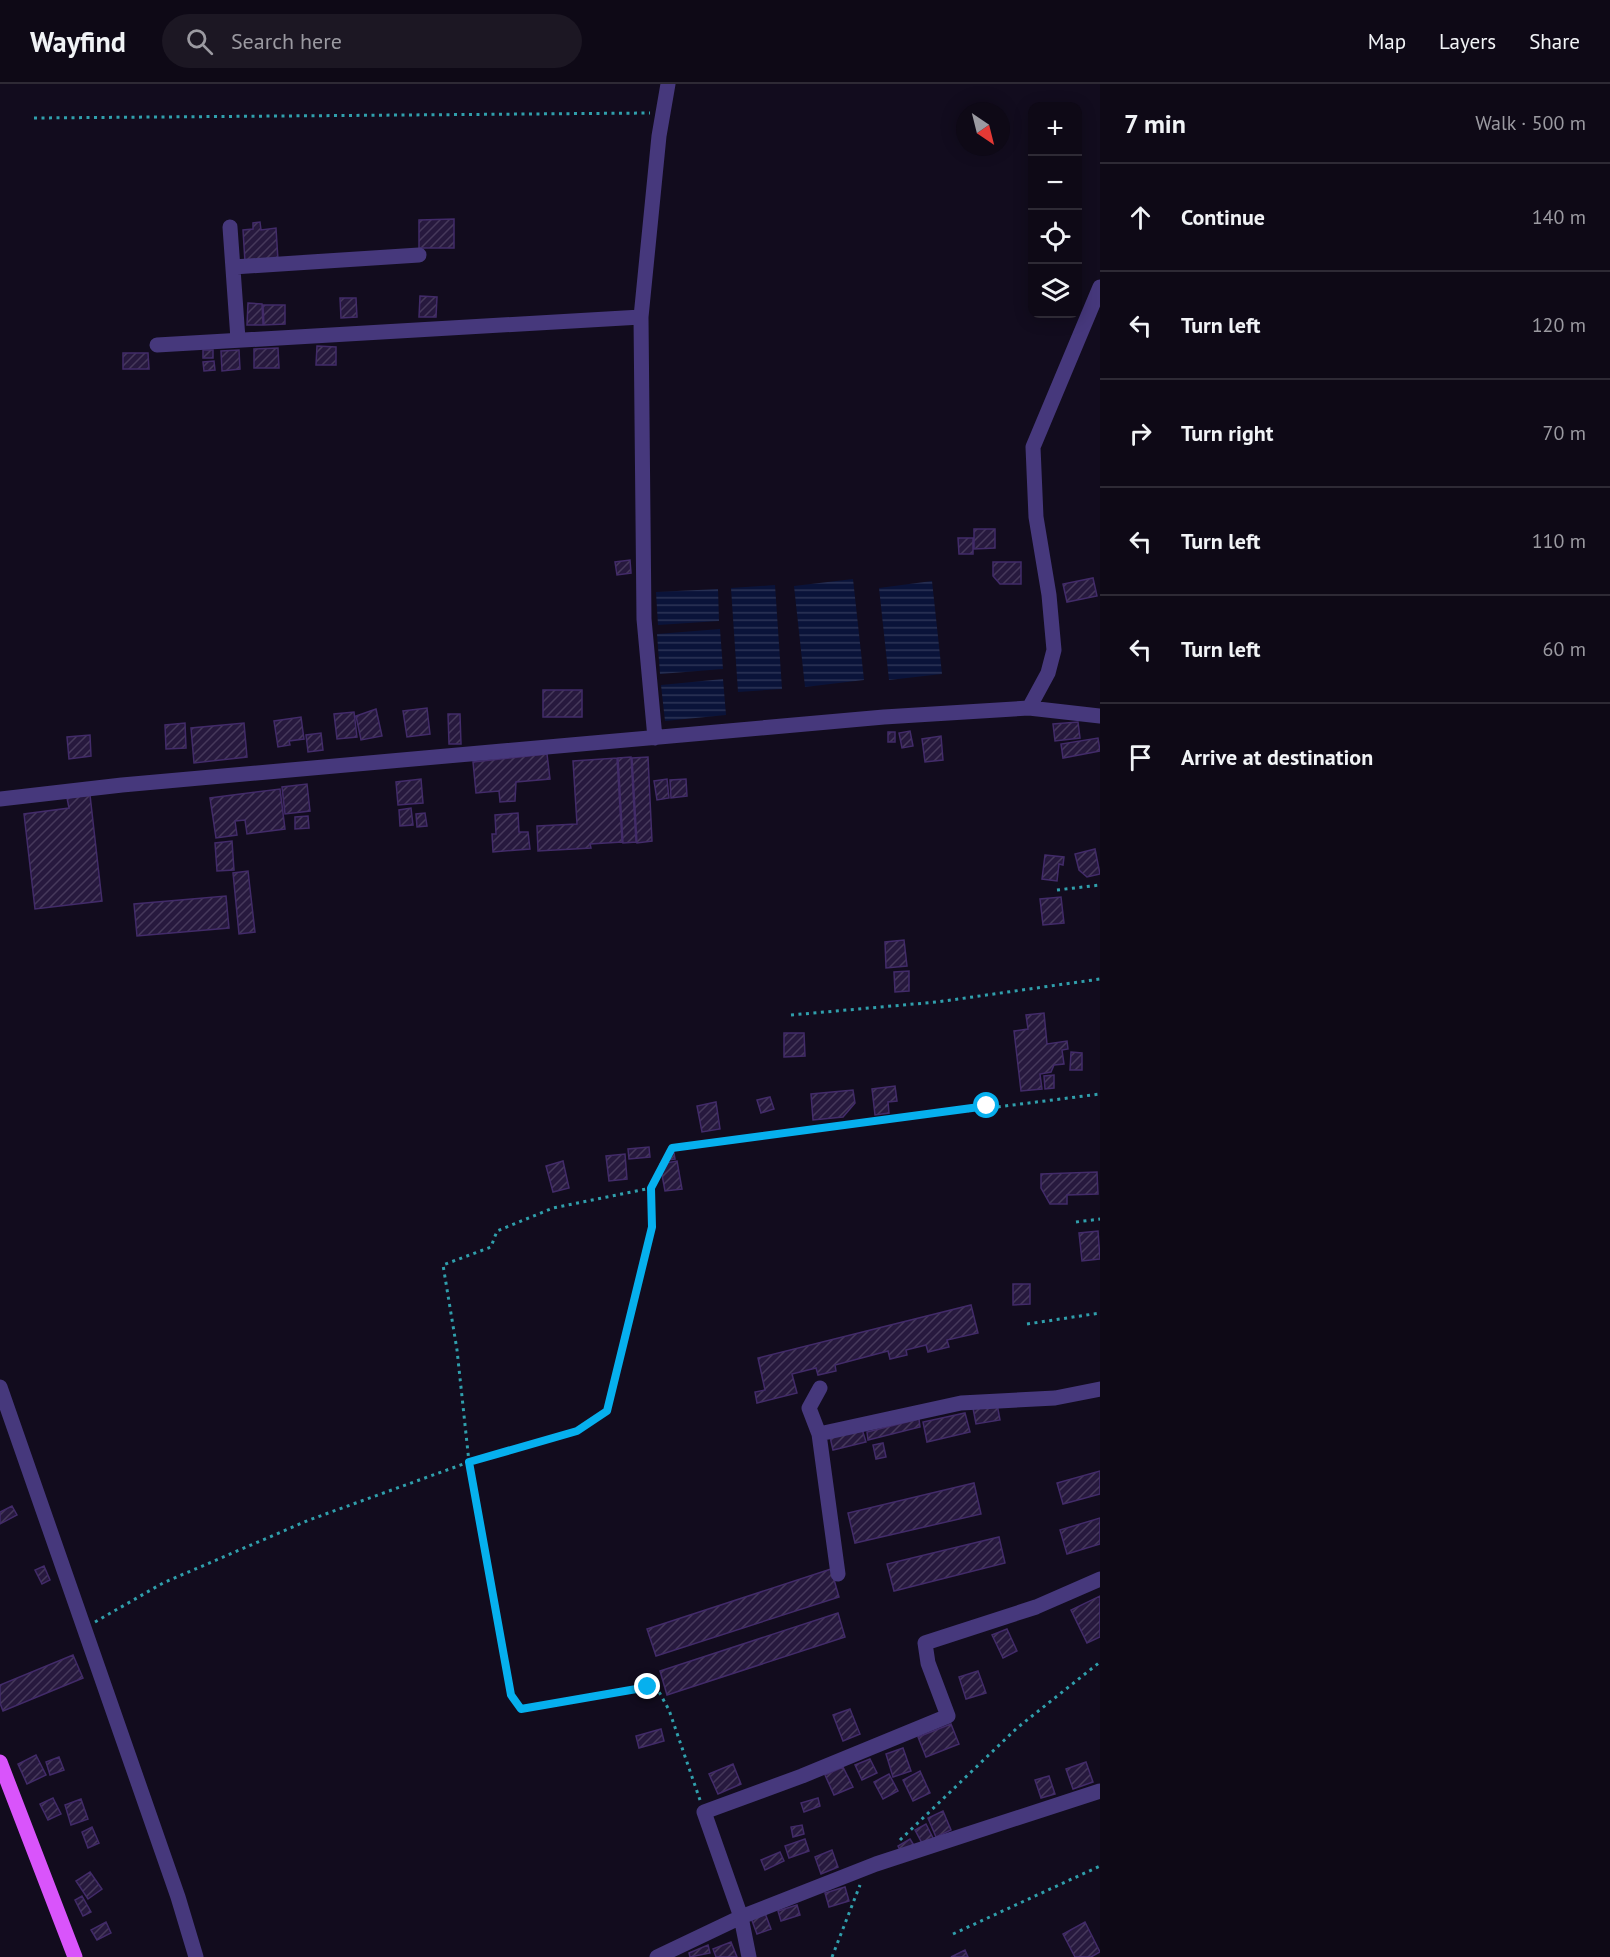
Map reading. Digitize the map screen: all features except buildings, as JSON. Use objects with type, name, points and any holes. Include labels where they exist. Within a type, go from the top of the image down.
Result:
[{"type":"main road","points":[[0,1762],[75,1957]]},
{"type":"street","points":[[655,738],[644,619],[641,317],[668,84]]},
{"type":"street","points":[[230,227],[238,339]]},
{"type":"street","points":[[233,267],[419,255]]},
{"type":"street","points":[[1029,708],[1048,673],[1054,650],[1049,595],[1035,517],[1033,447],[1100,287]]},
{"type":"street","points":[[157,345],[641,317]]},
{"type":"street","points":[[0,799],[122,785],[884,717],[1029,708],[1100,716]]},
{"type":"street","points":[[0,1387],[178,1897],[195,1957]]},
{"type":"street","points":[[820,1388],[809,1408],[819,1434],[838,1574]]},
{"type":"street","points":[[819,1434],[961,1403],[1055,1398],[1100,1389]]},
{"type":"street","points":[[749,1957],[741,1917],[704,1812],[802,1776],[948,1716],[928,1663],[925,1642],[1036,1607],[1100,1579]]},
{"type":"street","points":[[657,1957],[741,1917],[876,1864],[1100,1791]]},
{"type":"path","points":[[34,118],[663,113]]},
{"type":"path","points":[[1057,890],[1100,885]]},
{"type":"path","points":[[791,1015],[937,1002],[1100,979]]},
{"type":"path","points":[[83,1628],[164,1583],[309,1520],[469,1462],[577,1431],[607,1411],[652,1227],[651,1188],[672,1148],[1100,1094]]},
{"type":"path","points":[[651,1188],[553,1208],[497,1231],[491,1247],[443,1265],[457,1350],[469,1462],[511,1695],[521,1709],[648,1687],[658,1690],[669,1710],[704,1812]]},
{"type":"path","points":[[1076,1222],[1100,1219]]},
{"type":"path","points":[[1027,1324],[1100,1313]]},
{"type":"path","points":[[899,1841],[1017,1728],[1100,1662]]},
{"type":"path","points":[[832,1957],[861,1882],[876,1864]]},
{"type":"path","points":[[953,1934],[1100,1866]]},
{"type":"water","points":[[853,579],[864,680],[805,687],[794,586]]},
{"type":"water","points":[[932,581],[942,674],[889,680],[879,588]]},
{"type":"water","points":[[775,585],[782,689],[738,692],[731,588]]},
{"type":"water","points":[[718,589],[719,621],[658,625],[656,592]]},
{"type":"water","points":[[720,629],[723,669],[660,674],[657,634]]},
{"type":"water","points":[[723,679],[726,715],[665,721],[661,685]]},
{"type":"route","points":[[648,1687],[521,1709],[511,1695],[469,1462],[577,1431],[607,1411],[652,1227],[651,1188],[672,1148],[987,1106]]}]
